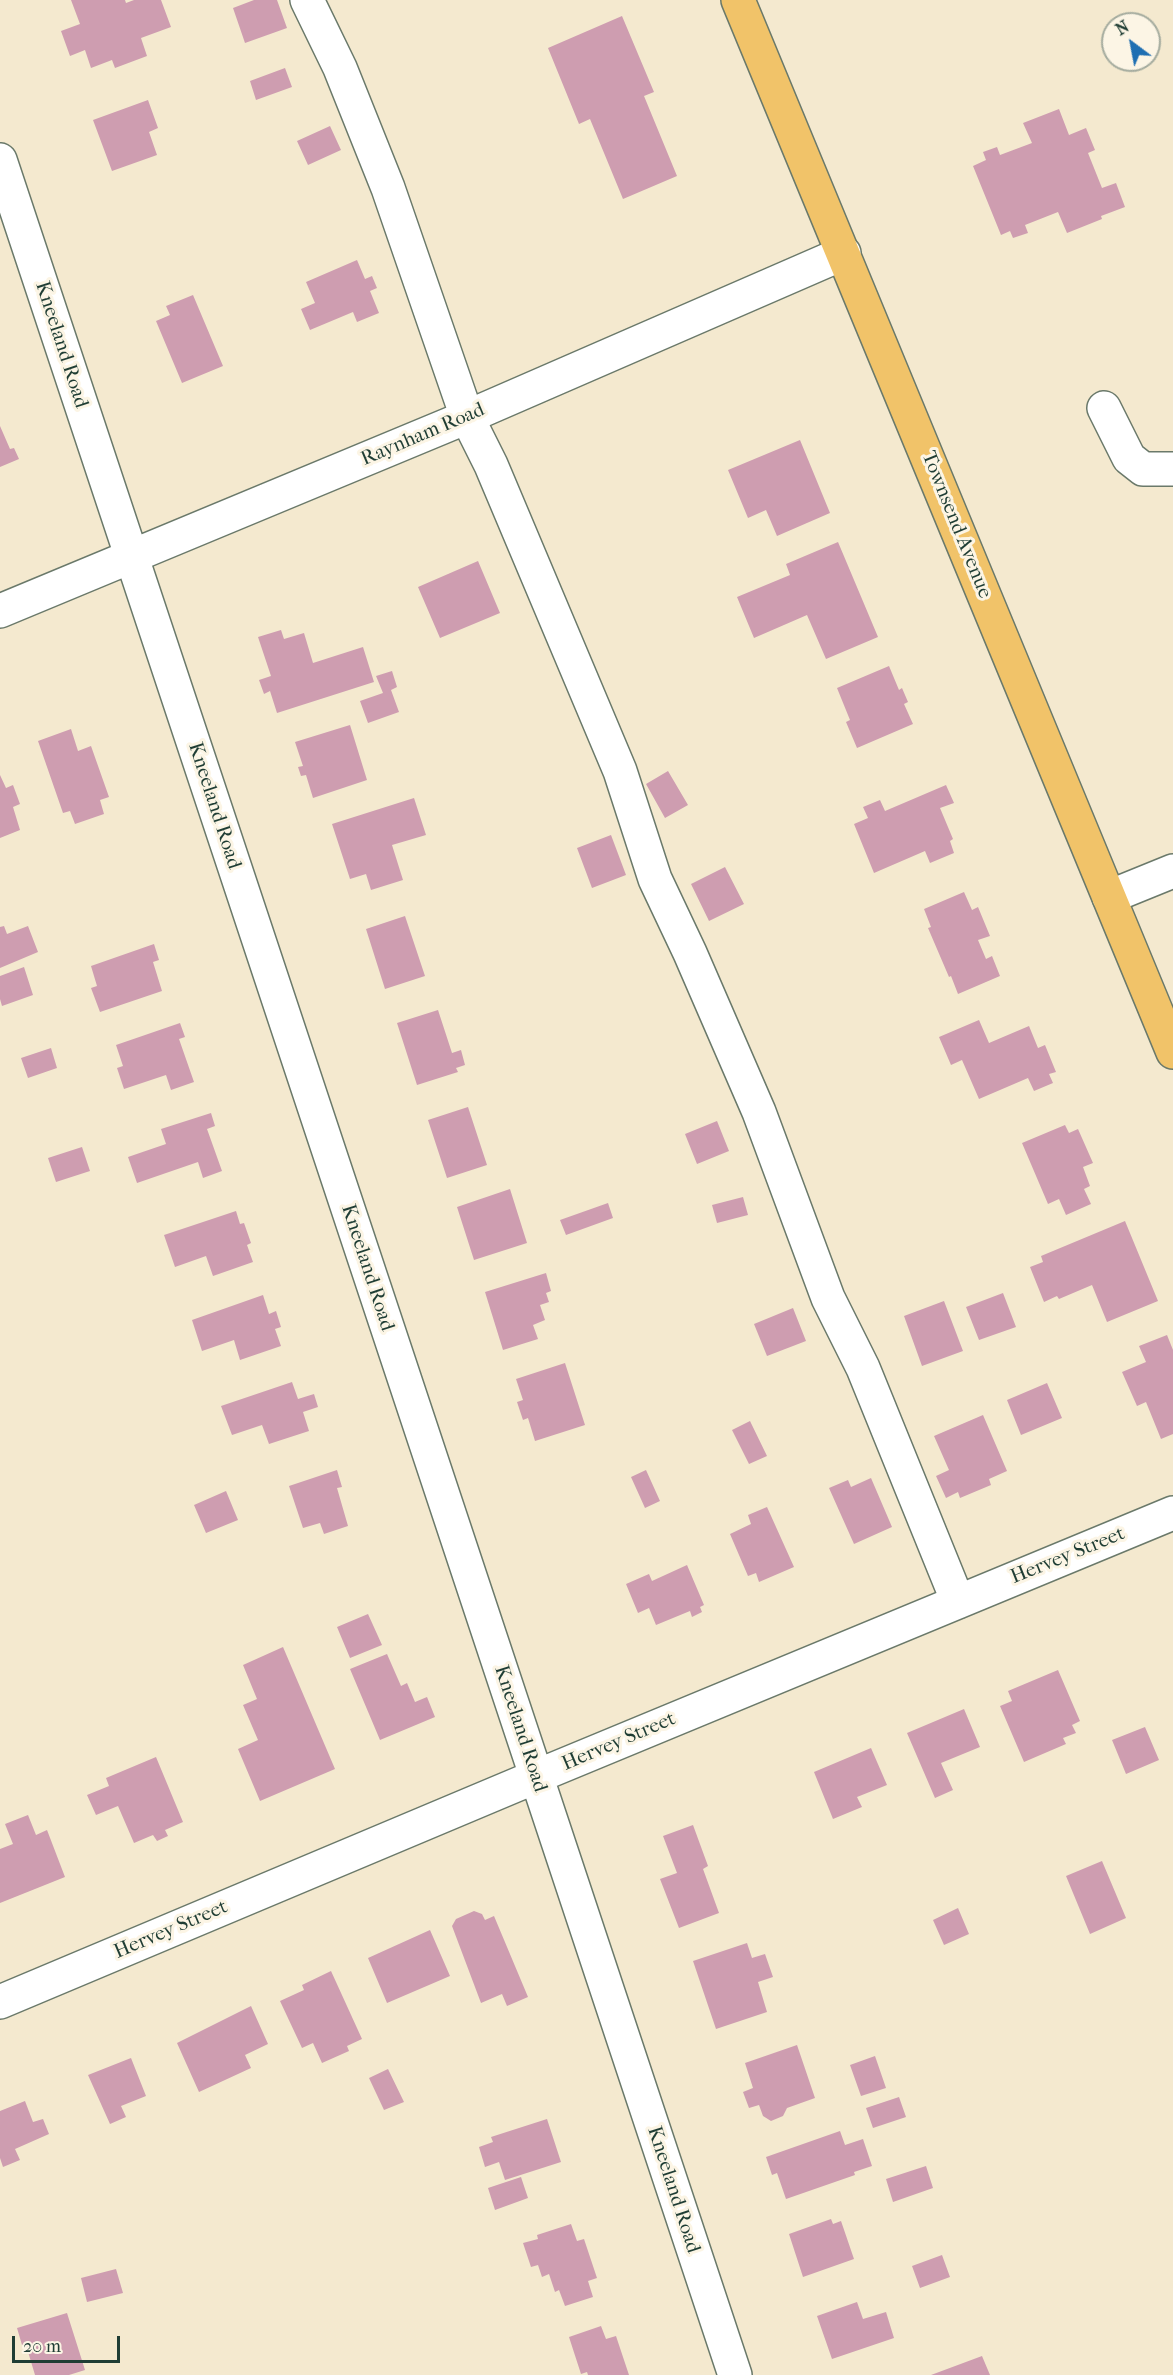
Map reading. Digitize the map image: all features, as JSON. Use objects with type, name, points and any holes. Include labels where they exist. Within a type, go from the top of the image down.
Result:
[{"type":"main road","name":"Townsend Avenue","points":[[738,0],[1173,1052]]},
{"type":"street","points":[[307,0],[339,69],[388,188],[467,417],[491,465],[620,771],[655,879],[759,1112],[828,1298],[863,1368],[958,1602]]},
{"type":"street","name":"Kneeland Road","points":[[0,160],[735,2375]]},
{"type":"street","name":"Raynham Road","points":[[0,611],[467,417],[844,253]]},
{"type":"street","points":[[1104,408],[1129,458],[1143,469],[1173,469]]},
{"type":"street","points":[[1109,897],[1173,871]]},
{"type":"street","name":"Hervey Street","points":[[0,2002],[535,1777],[1173,1513]]},
{"type":"building","points":[[71,0],[125,0],[126,3],[134,0],[161,0],[171,27],[141,38],[147,56],[115,68],[112,60],[91,68],[85,50],[70,56],[61,31],[80,24]]},
{"type":"building","points":[[254,0],[277,0],[287,28],[245,43],[233,8]]},
{"type":"building","points":[[622,16],[654,92],[644,96],[677,176],[623,199],[590,119],[579,124],[548,48]]},
{"type":"building","points":[[285,68],[292,87],[256,100],[250,81]]},
{"type":"building","points":[[148,100],[158,128],[149,132],[157,155],[112,171],[93,120]]},
{"type":"building","points":[[1059,109],[1069,135],[1086,128],[1095,150],[1088,153],[1102,188],[1116,183],[1125,207],[1067,233],[1058,212],[1025,225],[1028,233],[1013,238],[1010,231],[1001,235],[973,166],[986,160],[983,152],[997,147],[1000,155],[1032,143],[1023,123]]},
{"type":"building","points":[[330,126],[341,150],[308,165],[297,141]]},
{"type":"building","points":[[357,260],[365,279],[372,276],[377,288],[370,291],[379,313],[357,322],[353,312],[310,330],[301,309],[315,303],[306,282]]},
{"type":"building","points":[[193,295],[223,366],[182,383],[156,321],[170,315],[166,306]]},
{"type":"building","points":[[0,426],[10,449],[14,448],[19,459],[0,467]]},
{"type":"building","points":[[800,440],[830,513],[777,536],[766,510],[748,518],[728,470]]},
{"type":"building","points":[[838,542],[878,637],[826,659],[807,615],[754,638],[737,597],[790,575],[786,564]]},
{"type":"building","points":[[478,561],[500,613],[440,638],[418,587]]},
{"type":"building","points":[[281,630],[284,639],[304,633],[313,663],[363,647],[374,682],[277,713],[270,691],[264,694],[259,680],[271,676],[258,637]]},
{"type":"building","points":[[889,666],[899,690],[902,688],[908,702],[904,704],[913,724],[857,748],[846,722],[850,720],[837,688]]},
{"type":"building","points":[[392,671],[397,687],[391,690],[399,712],[368,723],[360,701],[383,693],[376,676]]},
{"type":"building","points":[[350,725],[367,780],[313,798],[306,775],[301,776],[298,767],[303,766],[295,742]]},
{"type":"building","points":[[71,729],[78,751],[91,746],[109,797],[100,800],[104,814],[75,824],[70,811],[63,813],[38,741]]},
{"type":"building","points":[[668,771],[688,805],[665,818],[646,784]]},
{"type":"building","points":[[0,775],[6,788],[13,785],[20,804],[13,807],[20,830],[0,838]]},
{"type":"building","points":[[946,785],[954,803],[940,808],[953,839],[950,841],[954,853],[930,863],[925,851],[874,873],[854,824],[868,818],[863,807],[880,800],[885,811]]},
{"type":"building","points":[[414,798],[426,835],[392,845],[403,880],[371,890],[366,874],[350,879],[332,824]]},
{"type":"building","points":[[611,835],[626,875],[592,888],[577,848]]},
{"type":"building","points":[[725,867],[744,904],[709,921],[691,884]]},
{"type":"building","points":[[964,892],[972,910],[978,907],[990,936],[978,940],[986,959],[992,956],[1000,976],[958,994],[928,928],[931,927],[924,909]]},
{"type":"building","points":[[405,916],[425,976],[385,989],[366,929]]},
{"type":"building","points":[[4,926],[7,934],[28,926],[38,952],[0,968],[0,927]]},
{"type":"building","points":[[154,944],[159,960],[153,962],[162,991],[100,1012],[91,988],[97,986],[91,966]]},
{"type":"building","points":[[24,967],[33,995],[2,1006],[0,976]]},
{"type":"building","points":[[438,1010],[452,1053],[461,1050],[465,1065],[456,1068],[458,1072],[417,1085],[397,1023]]},
{"type":"building","points":[[979,1020],[989,1043],[1029,1026],[1038,1048],[1045,1045],[1056,1072],[1049,1074],[1053,1083],[1034,1091],[1028,1078],[979,1099],[962,1060],[951,1065],[939,1037]]},
{"type":"building","points":[[180,1023],[185,1037],[179,1039],[194,1082],[171,1090],[166,1075],[124,1089],[117,1068],[123,1066],[116,1045]]},
{"type":"building","points":[[51,1048],[57,1068],[28,1078],[21,1058]]},
{"type":"building","points":[[468,1107],[487,1165],[447,1178],[428,1120]]},
{"type":"building","points":[[211,1113],[215,1126],[207,1129],[222,1171],[203,1178],[198,1162],[137,1183],[128,1157],[166,1144],[161,1129]]},
{"type":"building","points":[[717,1121],[729,1151],[697,1164],[685,1134]]},
{"type":"building","points":[[1065,1125],[1069,1133],[1078,1129],[1093,1163],[1083,1167],[1090,1186],[1084,1189],[1091,1204],[1066,1215],[1059,1199],[1048,1204],[1022,1143]]},
{"type":"building","points":[[82,1147],[90,1171],[56,1182],[48,1158]]},
{"type":"building","points":[[510,1189],[527,1243],[474,1260],[457,1207]]},
{"type":"building","points":[[743,1197],[748,1215],[717,1223],[712,1205]]},
{"type":"building","points":[[608,1203],[613,1218],[566,1235],[560,1220]]},
{"type":"building","points":[[236,1211],[240,1224],[244,1223],[251,1243],[247,1245],[253,1262],[213,1276],[206,1256],[175,1267],[164,1235]]},
{"type":"building","points":[[1125,1221],[1158,1301],[1107,1322],[1092,1285],[1059,1299],[1057,1296],[1044,1302],[1030,1267],[1043,1262],[1041,1256]]},
{"type":"building","points":[[546,1273],[551,1291],[546,1293],[549,1302],[540,1305],[545,1320],[533,1325],[538,1339],[503,1350],[485,1292]]},
{"type":"building","points":[[1003,1293],[1016,1327],[979,1340],[966,1307]]},
{"type":"building","points":[[263,1295],[269,1314],[276,1311],[281,1327],[275,1329],[281,1346],[240,1360],[234,1340],[202,1351],[192,1320]]},
{"type":"building","points":[[944,1301],[963,1351],[922,1366],[904,1316]]},
{"type":"building","points":[[793,1308],[806,1341],[767,1356],[754,1324]]},
{"type":"building","points":[[1167,1335],[1173,1350],[1173,1434],[1161,1439],[1146,1402],[1137,1406],[1122,1372],[1146,1362],[1139,1346]]},
{"type":"building","points":[[565,1363],[585,1425],[535,1441],[528,1418],[523,1420],[517,1402],[523,1400],[516,1379]]},
{"type":"building","points":[[292,1382],[298,1399],[314,1394],[318,1407],[303,1412],[309,1431],[269,1444],[262,1425],[232,1435],[221,1406]]},
{"type":"building","points":[[1047,1383],[1062,1418],[1021,1435],[1007,1400]]},
{"type":"building","points":[[983,1415],[1007,1471],[989,1479],[991,1485],[960,1498],[958,1492],[946,1498],[936,1476],[949,1470],[934,1436]]},
{"type":"building","points":[[750,1421],[767,1456],[749,1464],[732,1430]]},
{"type":"building","points":[[337,1470],[342,1487],[337,1488],[348,1526],[324,1534],[320,1523],[303,1528],[289,1486]]},
{"type":"building","points":[[646,1470],[660,1501],[645,1508],[631,1477]]},
{"type":"building","points":[[871,1478],[892,1527],[854,1544],[829,1488],[848,1480],[851,1487]]},
{"type":"building","points":[[226,1491],[238,1520],[206,1533],[194,1505]]},
{"type":"building","points":[[767,1507],[794,1567],[759,1582],[756,1573],[748,1576],[730,1534],[751,1524],[748,1515]]},
{"type":"building","points":[[687,1565],[704,1605],[700,1607],[702,1612],[692,1617],[690,1611],[656,1625],[649,1608],[638,1613],[626,1584],[649,1574],[652,1581]]},
{"type":"building","points":[[368,1614],[382,1645],[350,1658],[337,1627]]},
{"type":"building","points":[[283,1647],[335,1769],[260,1801],[238,1749],[258,1740],[243,1705],[257,1699],[243,1665]]},
{"type":"building","points":[[387,1654],[401,1686],[407,1683],[415,1702],[427,1697],[435,1717],[380,1740],[350,1669]]},
{"type":"building","points":[[1058,1670],[1080,1721],[1072,1725],[1076,1733],[1063,1738],[1066,1744],[1024,1762],[1000,1706],[1012,1701],[1008,1691]]},
{"type":"building","points":[[964,1709],[980,1747],[941,1763],[953,1790],[935,1798],[907,1733]]},
{"type":"building","points":[[1145,1727],[1159,1760],[1126,1774],[1112,1740]]},
{"type":"building","points":[[871,1748],[887,1785],[857,1797],[862,1807],[833,1819],[814,1772]]},
{"type":"building","points":[[156,1757],[183,1822],[165,1830],[168,1836],[157,1841],[153,1835],[134,1843],[118,1806],[96,1815],[87,1795],[109,1786],[106,1778]]},
{"type":"building","points":[[28,1815],[36,1835],[47,1830],[65,1877],[0,1903],[0,1849],[13,1844],[5,1824]]},
{"type":"building","points":[[693,1825],[708,1866],[703,1869],[719,1913],[679,1928],[660,1879],[677,1873],[663,1836]]},
{"type":"building","points":[[1102,1861],[1126,1918],[1090,1934],[1066,1876]]},
{"type":"building","points":[[958,1908],[969,1934],[944,1945],[933,1920]]},
{"type":"building","points":[[474,1911],[482,1914],[485,1920],[494,1916],[528,1997],[507,2006],[502,1994],[481,2003],[452,1926],[456,1919]]},
{"type":"building","points":[[430,1930],[450,1976],[387,2003],[368,1958]]},
{"type":"building","points":[[747,1943],[752,1958],[765,1954],[773,1977],[758,1982],[767,2012],[716,2029],[693,1961]]},
{"type":"building","points":[[331,1971],[362,2039],[347,2046],[349,2051],[322,2063],[313,2043],[302,2048],[280,2001],[304,1990],[302,1985]]},
{"type":"building","points":[[251,2006],[268,2044],[245,2055],[251,2068],[199,2092],[177,2043]]},
{"type":"building","points":[[797,2045],[815,2098],[787,2108],[783,2116],[771,2121],[763,2116],[759,2105],[749,2108],[743,2092],[753,2088],[745,2063]]},
{"type":"building","points":[[875,2056],[886,2088],[861,2096],[850,2065]]},
{"type":"building","points":[[131,2058],[146,2096],[121,2106],[126,2117],[110,2124],[88,2075]]},
{"type":"building","points":[[388,2069],[404,2102],[384,2110],[369,2078]]},
{"type":"building","points":[[899,2097],[906,2117],[873,2128],[866,2108]]},
{"type":"building","points":[[25,2101],[33,2122],[43,2119],[49,2134],[15,2149],[20,2160],[3,2167],[0,2158],[0,2111]]},
{"type":"building","points":[[547,2119],[561,2162],[505,2180],[499,2162],[485,2167],[479,2147],[493,2142],[491,2137]]},
{"type":"building","points":[[840,2131],[845,2145],[863,2139],[872,2166],[854,2172],[855,2175],[786,2199],[777,2173],[772,2175],[766,2157]]},
{"type":"building","points":[[926,2166],[933,2188],[893,2202],[886,2179]]},
{"type":"building","points":[[521,2177],[528,2198],[495,2210],[488,2188]]},
{"type":"building","points":[[831,2219],[833,2224],[841,2221],[854,2259],[803,2277],[789,2234]]},
{"type":"building","points":[[571,2224],[577,2241],[584,2239],[597,2278],[588,2281],[593,2297],[565,2306],[559,2290],[555,2292],[549,2274],[542,2277],[538,2265],[531,2267],[523,2243],[538,2239],[537,2235]]},
{"type":"building","points":[[942,2255],[950,2277],[920,2288],[912,2266]]},
{"type":"building","points":[[116,2269],[123,2293],[87,2302],[81,2278]]},
{"type":"building","points":[[857,2302],[863,2319],[886,2312],[894,2338],[832,2359],[817,2316]]},
{"type":"building","points":[[67,2313],[85,2370],[69,2375],[35,2375],[26,2345],[22,2345],[17,2328]]},
{"type":"building","points":[[601,2326],[606,2339],[616,2336],[629,2375],[588,2375],[587,2372],[581,2374],[569,2337]]},
{"type":"building","points":[[982,2356],[990,2375],[931,2375]]}]
